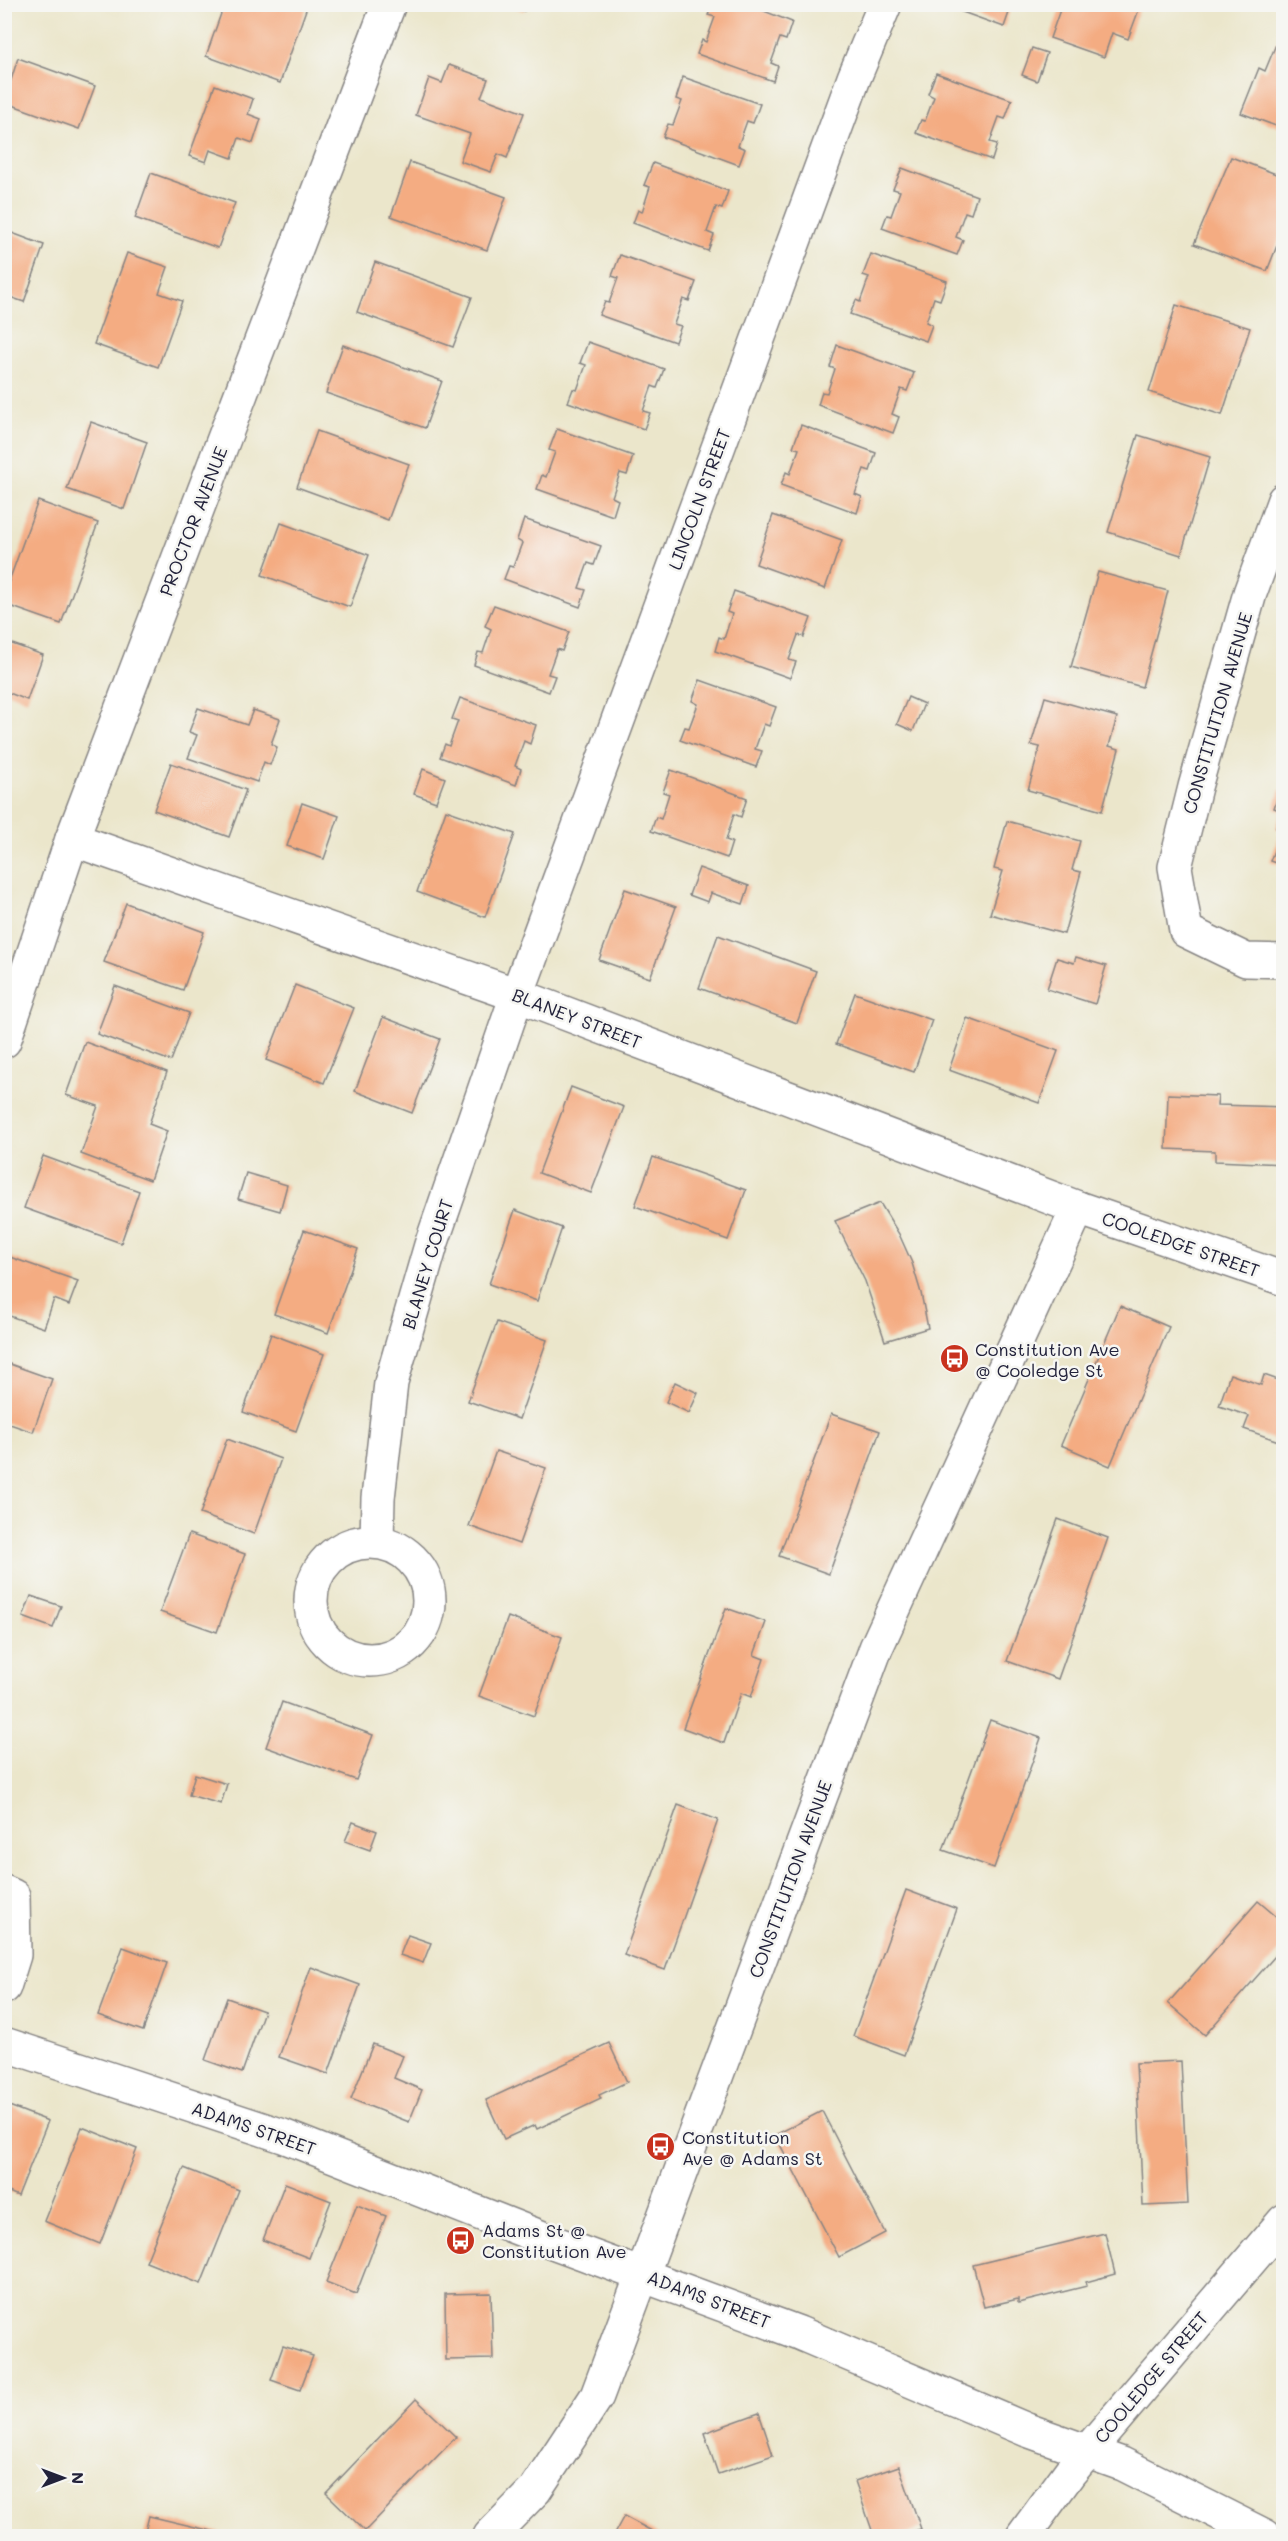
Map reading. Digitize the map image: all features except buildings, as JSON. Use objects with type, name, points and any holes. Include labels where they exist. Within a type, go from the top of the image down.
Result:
[{"type":"street","name":"PROCTOR AVENUE","points":[[4,1041],[72,839],[389,4]]},
{"type":"street","name":"LINCOLN STREET","points":[[517,995],[854,78],[885,4]]},
{"type":"street","name":"CONSTITUTION AVENUE","points":[[1284,500],[1250,594],[1195,787],[1175,867],[1186,931],[1246,960],[1284,961]]},
{"type":"street","name":"BLANEY STREET","points":[[72,839],[517,995],[1078,1208]]},
{"type":"street","name":"BLANEY COURT","points":[[377,1541],[378,1498],[391,1383],[431,1245],[517,995]]},
{"type":"street","name":"CONSTITUTION AVENUE","points":[[490,2536],[535,2490],[597,2396],[876,1648],[1078,1208]]},
{"type":"street","name":"COOLEDGE STREET","points":[[1078,1208],[1284,1279]]},
{"type":"street","points":[[4,1892],[13,1896],[9,1931],[14,1955],[4,1987]]},
{"type":"street","name":"ADAMS STREET","points":[[4,2044],[283,2136],[799,2333],[1027,2430],[1122,2464],[1265,2536]]},
{"type":"street","name":"COOLEDGE STREET","points":[[1023,2536],[1042,2507],[1087,2452],[1284,2221]]},
{"type":"place","name":"Constitution Ave @ Cooledge St","points":[[954,1359]]},
{"type":"place","name":"Constitution Ave @ Adams St","points":[[661,2147]]},
{"type":"place","name":"Adams St @ Constitution Ave","points":[[461,2240]]}]
